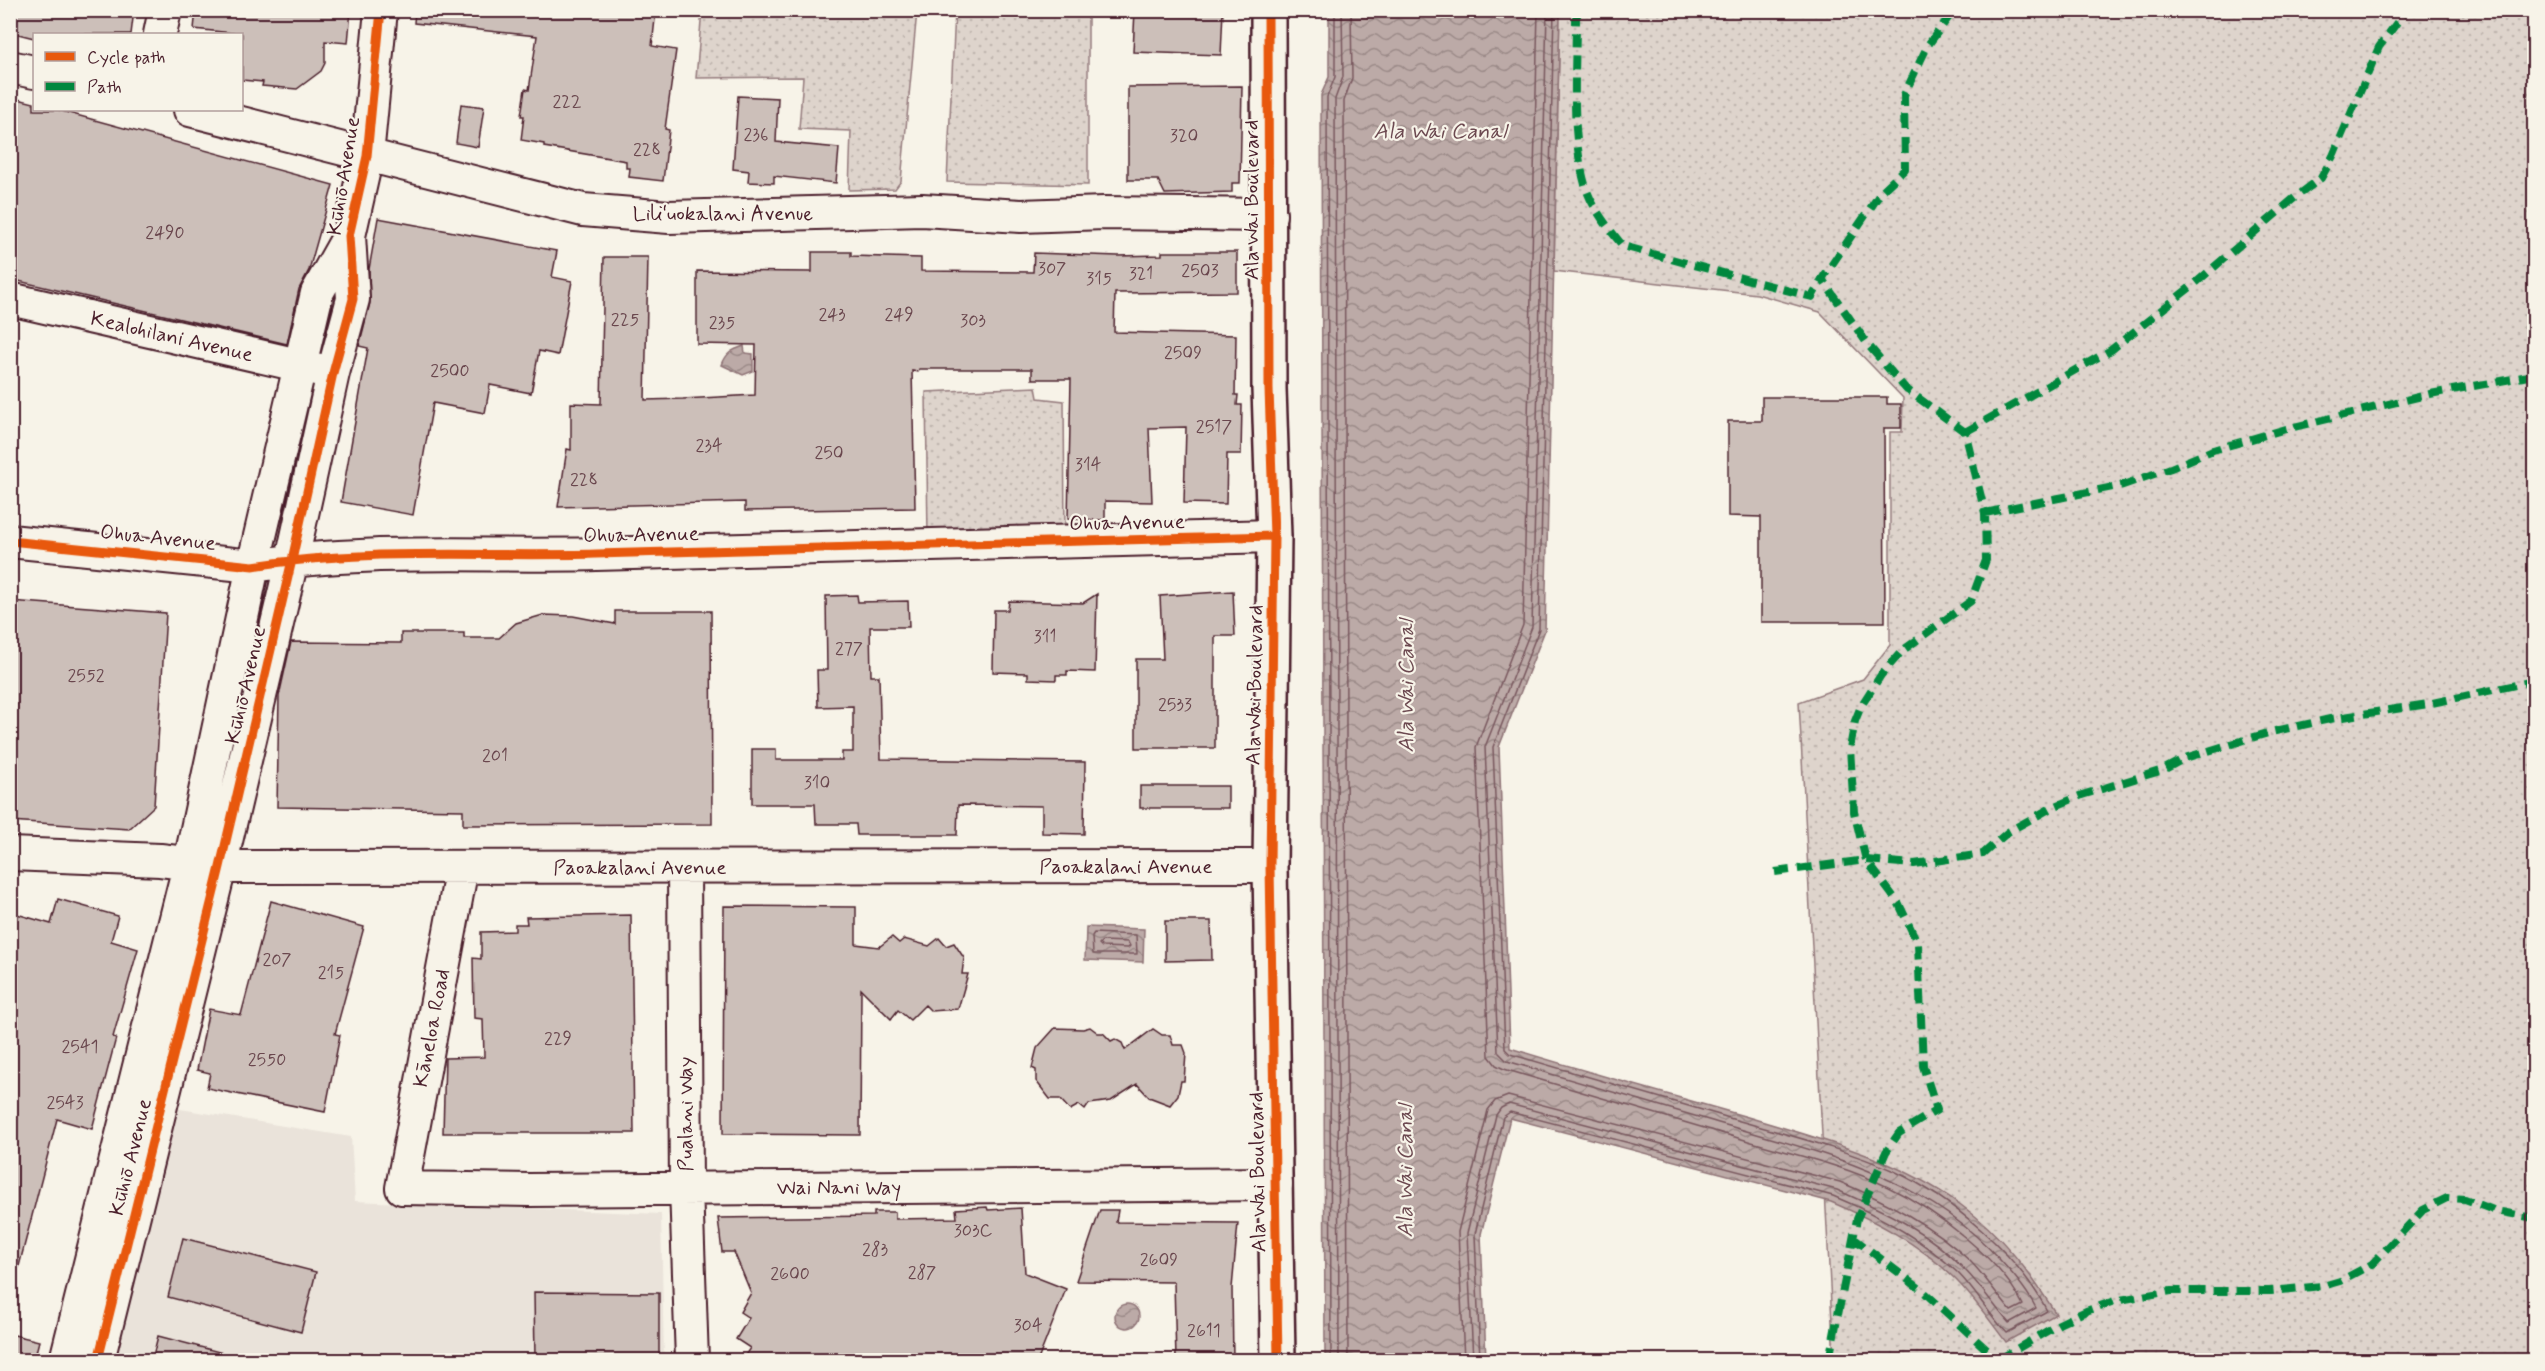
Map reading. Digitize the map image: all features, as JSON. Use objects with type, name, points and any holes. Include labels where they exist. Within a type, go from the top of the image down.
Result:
[{"type":"main road","name":"Ala Wai Boulevard","points":[[1268,10],[1269,389],[1274,536],[1270,866],[1278,1360]]},
{"type":"street","points":[[160,33],[165,10]]},
{"type":"street","name":"Kūhiō Avenue","points":[[66,1360],[166,1021],[205,865],[292,560],[333,373],[353,299],[349,236],[367,156],[381,10]]},
{"type":"street","points":[[10,67],[33,72]]},
{"type":"street","name":"Liliʻuokalani Avenue","points":[[194,111],[584,210],[669,217],[922,210],[1021,216],[1104,213],[1270,215]]},
{"type":"street","name":"Kūhiō Avenue","points":[[205,865],[253,566],[317,293],[349,236]]},
{"type":"street","name":"Kealohilani Avenue","points":[[10,299],[333,373]]},
{"type":"street","name":"Ohua Avenue","points":[[10,541],[253,566],[292,560],[374,556],[589,554],[1274,536]]},
{"type":"street","name":"Paoakalani Avenue","points":[[10,854],[205,865],[1270,866]]},
{"type":"street","name":"Kāneloa Road","points":[[402,1188],[462,867]]},
{"type":"street","name":"Pualani Way","points":[[684,867],[686,1188],[692,1360]]},
{"type":"street","name":"Kūhiō Avenue","points":[[98,1360],[166,1021]]},
{"type":"street","name":"Wai Nani Way","points":[[402,1188],[1276,1184]]},
{"type":"shaded area","points":[[702,11],[917,11],[901,181],[895,189],[849,190],[851,131],[799,129],[803,77],[696,78]]},
{"type":"shaded area","points":[[955,11],[1088,11],[1088,185],[947,182]]},
{"type":"shaded area","points":[[1560,11],[2534,11],[2534,1360],[1834,1360],[1799,702],[1863,679],[1890,645],[1890,432],[1902,432],[1903,398],[1820,312],[1757,294],[1554,271]]},
{"type":"shaded area","points":[[1036,387],[1038,398],[1064,401],[1065,535],[928,537],[926,392]]},
{"type":"shaded area","points":[[174,1108],[351,1137],[355,1201],[661,1214],[664,1360],[114,1360]]},
{"type":"water","name":"Ala Wai Canal","points":[[1329,11],[1560,11],[1545,630],[1499,747],[1510,1048],[1833,1143],[1886,1163],[1937,1189],[1975,1216],[2002,1241],[2036,1283],[2056,1314],[2006,1342],[1981,1308],[1940,1265],[1911,1243],[1848,1209],[1831,1202],[1510,1118],[1481,1234],[1486,1360],[1325,1360],[1321,95],[1329,77]]},
{"type":"water","points":[[744,346],[745,353],[753,354],[753,371],[743,375],[722,365],[730,353]]},
{"type":"water","points":[[1086,927],[1144,929],[1143,962],[1085,960]]},
{"type":"water","points":[[1127,1304],[1136,1307],[1139,1316],[1136,1325],[1127,1328],[1118,1325],[1115,1316],[1118,1307]]},
{"type":"building","points":[[10,10],[134,10],[131,33],[33,33],[33,38],[10,32]]},
{"type":"building","points":[[196,10],[351,10],[348,43],[325,41],[325,63],[321,71],[297,89],[262,86],[263,82],[243,80],[243,33],[194,29]]},
{"type":"building","points":[[415,10],[656,10],[652,46],[676,50],[665,129],[669,130],[663,181],[629,177],[630,168],[626,168],[626,161],[544,147],[544,144],[521,140],[524,116],[521,116],[525,89],[529,90],[537,36],[414,23]]},
{"type":"building","points":[[1135,10],[1223,10],[1221,55],[1133,52]]},
{"type":"building","points":[[1242,86],[1240,183],[1232,183],[1232,192],[1165,194],[1158,180],[1128,180],[1128,87]]},
{"type":"building","points":[[738,96],[778,98],[776,142],[839,148],[836,183],[774,176],[774,183],[748,182],[749,171],[733,169]]},
{"type":"building","points":[[10,97],[33,103],[33,111],[62,111],[333,185],[309,270],[299,289],[287,344],[10,279]]},
{"type":"building","points":[[461,104],[484,107],[478,147],[456,143]]},
{"type":"building","points":[[378,218],[557,251],[552,277],[572,281],[558,355],[539,351],[531,393],[490,385],[485,413],[433,403],[413,515],[341,502],[368,348],[359,346],[370,303],[369,269]]},
{"type":"building","points":[[812,252],[851,252],[851,256],[921,258],[921,271],[1033,272],[1034,253],[1118,256],[1162,255],[1162,252],[1237,252],[1237,292],[1115,293],[1114,332],[1236,335],[1235,395],[1238,395],[1237,405],[1242,405],[1241,454],[1227,454],[1226,504],[1184,503],[1186,427],[1149,428],[1152,502],[1105,501],[1105,520],[1068,519],[1071,379],[1032,379],[1032,369],[919,369],[918,372],[912,371],[915,508],[745,511],[745,502],[558,507],[567,449],[571,450],[571,403],[601,404],[604,257],[648,257],[645,400],[755,395],[756,345],[697,344],[697,271],[812,272]]},
{"type":"building","points":[[1762,397],[1887,397],[1887,404],[1901,404],[1901,428],[1884,428],[1885,622],[1761,622],[1761,517],[1728,516],[1728,421],[1762,421]]},
{"type":"building","points":[[1233,591],[1235,636],[1215,636],[1215,748],[1136,748],[1136,659],[1163,659],[1160,596]]},
{"type":"building","points":[[1097,594],[1095,672],[1067,671],[1067,675],[1056,675],[1056,680],[1028,679],[1028,673],[993,672],[994,610],[1008,610],[1009,601],[1083,603]]},
{"type":"building","points":[[857,595],[858,602],[908,601],[909,627],[870,627],[871,676],[879,676],[881,759],[1085,762],[1084,834],[1042,833],[1042,806],[958,805],[957,835],[857,835],[856,824],[816,824],[815,804],[752,804],[752,749],[776,749],[776,760],[842,760],[842,752],[853,752],[853,706],[818,707],[817,670],[827,670],[826,596]]},
{"type":"building","points":[[10,601],[166,613],[154,806],[129,829],[10,821]]},
{"type":"building","points":[[615,611],[711,611],[712,824],[463,825],[463,810],[277,807],[279,696],[291,642],[401,643],[401,633],[464,633],[464,638],[499,638],[516,623],[543,615],[573,616],[615,624]]},
{"type":"building","points":[[1140,786],[1228,786],[1228,808],[1140,808]]},
{"type":"building","points":[[58,899],[118,916],[111,941],[138,949],[113,1037],[116,1038],[92,1129],[57,1119],[17,1274],[10,1274],[10,912],[51,924]]},
{"type":"building","points":[[271,901],[364,927],[335,1034],[340,1035],[325,1112],[207,1088],[210,1073],[197,1070],[209,1009],[241,1015]]},
{"type":"building","points":[[724,906],[856,907],[856,944],[879,947],[892,937],[899,943],[904,939],[929,946],[939,938],[946,946],[954,943],[964,958],[962,974],[968,974],[958,1009],[931,1011],[925,1005],[910,1020],[898,1010],[891,1019],[861,989],[860,1135],[723,1134]]},
{"type":"building","points":[[631,915],[634,1133],[443,1133],[445,1058],[484,1057],[483,1019],[474,1018],[473,958],[481,959],[481,932],[515,931],[515,924],[527,924],[526,917]]},
{"type":"building","points":[[1165,921],[1211,921],[1212,960],[1165,961]]},
{"type":"building","points":[[1090,1027],[1098,1033],[1103,1033],[1111,1041],[1115,1039],[1122,1043],[1125,1050],[1153,1029],[1162,1035],[1170,1035],[1173,1045],[1183,1045],[1186,1053],[1184,1081],[1181,1081],[1178,1095],[1170,1105],[1149,1097],[1137,1084],[1111,1101],[1089,1104],[1085,1110],[1079,1105],[1070,1110],[1060,1099],[1050,1099],[1036,1081],[1036,1070],[1032,1068],[1037,1048],[1055,1028]]},
{"type":"building","points":[[987,1207],[988,1210],[1021,1208],[1025,1273],[1066,1289],[1038,1360],[742,1360],[750,1348],[736,1339],[749,1318],[740,1312],[751,1293],[734,1252],[722,1252],[718,1218],[874,1216],[874,1212],[895,1212],[895,1219],[957,1218],[956,1209]]},
{"type":"building","points":[[1100,1210],[1118,1210],[1116,1222],[1238,1223],[1232,1288],[1233,1360],[1176,1360],[1174,1282],[1076,1281]]},
{"type":"building","points":[[183,1238],[316,1272],[301,1332],[168,1297]]},
{"type":"building","points":[[534,1292],[659,1293],[659,1360],[535,1360]]},
{"type":"building","points":[[10,1334],[39,1341],[34,1360],[10,1360]]},
{"type":"building","points":[[158,1336],[227,1354],[226,1360],[152,1360]]},
{"type":"marked path","points":[[1579,10],[1576,18],[1575,104],[1581,167],[1593,204],[1623,246],[1812,297],[1822,279]]},
{"type":"marked path","points":[[1829,1360],[1857,1219],[1886,1152],[1899,1133],[1937,1110],[1923,1066],[1918,944],[1899,904],[1866,860],[1854,812],[1850,748],[1855,721],[1861,706],[1881,675],[1902,651],[1971,601],[1986,560],[1985,513],[1965,432],[1906,389],[1869,346],[1822,279],[1882,191],[1905,169],[1904,95],[1928,45],[1954,10]]},
{"type":"marked path","points":[[1965,432],[2111,350],[2321,178],[2333,156],[2379,47],[2406,10]]},
{"type":"marked path","points":[[1985,513],[2123,485],[2213,450],[2286,429],[2430,394],[2534,375]]},
{"type":"marked path","points":[[1775,872],[1866,860],[1914,864],[1983,854],[2008,832],[2051,808],[2082,795],[2163,770],[2185,758],[2271,732],[2330,719],[2428,704],[2534,681]]},
{"type":"marked path","points":[[1998,1360],[2059,1324],[2114,1301],[2171,1291],[2271,1291],[2323,1286],[2340,1281],[2372,1264],[2423,1210],[2447,1198],[2465,1199],[2496,1211],[2534,1218]]},
{"type":"marked path","points":[[1852,1237],[1923,1291],[1998,1360]]},
{"type":"cycle path","points":[[98,1360],[220,867],[333,373],[353,299],[349,236],[367,156],[381,10]]},
{"type":"cycle path","points":[[1268,10],[1269,389],[1274,536],[1270,866],[1278,1360]]},
{"type":"cycle path","points":[[10,541],[253,566],[296,560],[381,555],[553,555],[1274,536]]}]
